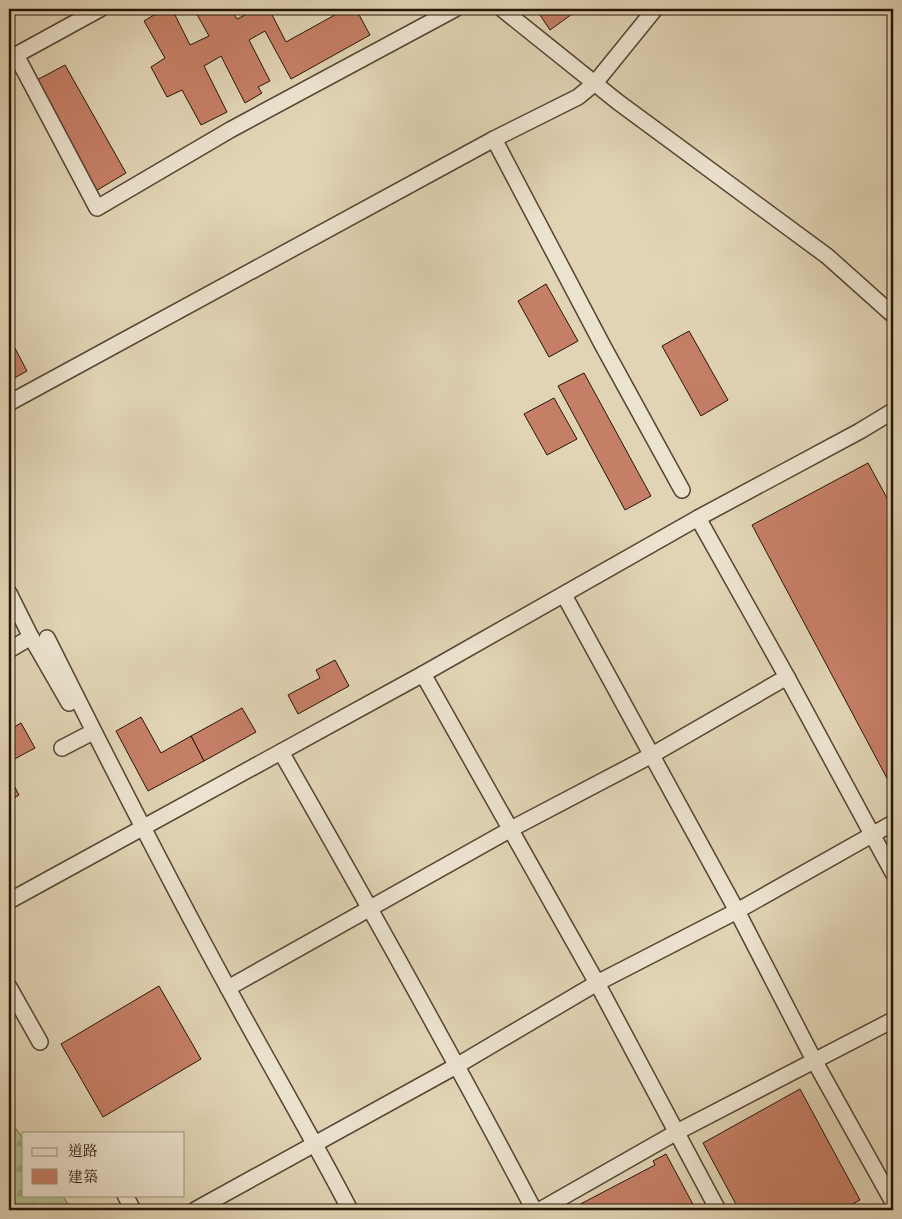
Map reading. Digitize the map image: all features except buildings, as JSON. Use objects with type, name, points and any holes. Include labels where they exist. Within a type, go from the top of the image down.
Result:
[{"type":"lane","points":[[100,9],[16,55],[97,208],[230,130],[454,9]]},
{"type":"lane","points":[[502,9],[595,84],[827,256],[893,315]]},
{"type":"lane","points":[[9,402],[494,139],[578,97],[595,84],[655,9]]},
{"type":"lane","points":[[494,139],[603,346],[682,490]]},
{"type":"lane","points":[[9,901],[423,674],[698,518],[860,431],[893,411]]},
{"type":"lane","points":[[698,518],[893,873]]},
{"type":"lane","points":[[9,593],[31,637],[89,740],[62,748]]},
{"type":"lane","points":[[564,595],[737,910],[815,1062],[893,1202]]},
{"type":"lane","points":[[9,650],[31,637]]},
{"type":"lane","points":[[47,638],[142,828],[228,988],[316,1144],[350,1210]]},
{"type":"lane","points":[[423,674],[597,983],[718,1210]]},
{"type":"lane","points":[[228,988],[511,829],[652,755],[787,677]]},
{"type":"lane","points":[[281,752],[371,908],[458,1065],[534,1210]]},
{"type":"lane","points":[[194,1210],[458,1065],[597,983],[737,910],[893,823]]},
{"type":"lane","points":[[9,987],[40,1042]]},
{"type":"lane","points":[[540,1210],[677,1132],[893,1020]]},
{"type":"lane","points":[[125,1196],[133,1210]]},
{"type":"green space","points":[[9,1119],[22,1137],[22,1196],[63,1196],[72,1210],[9,1210]]}]
